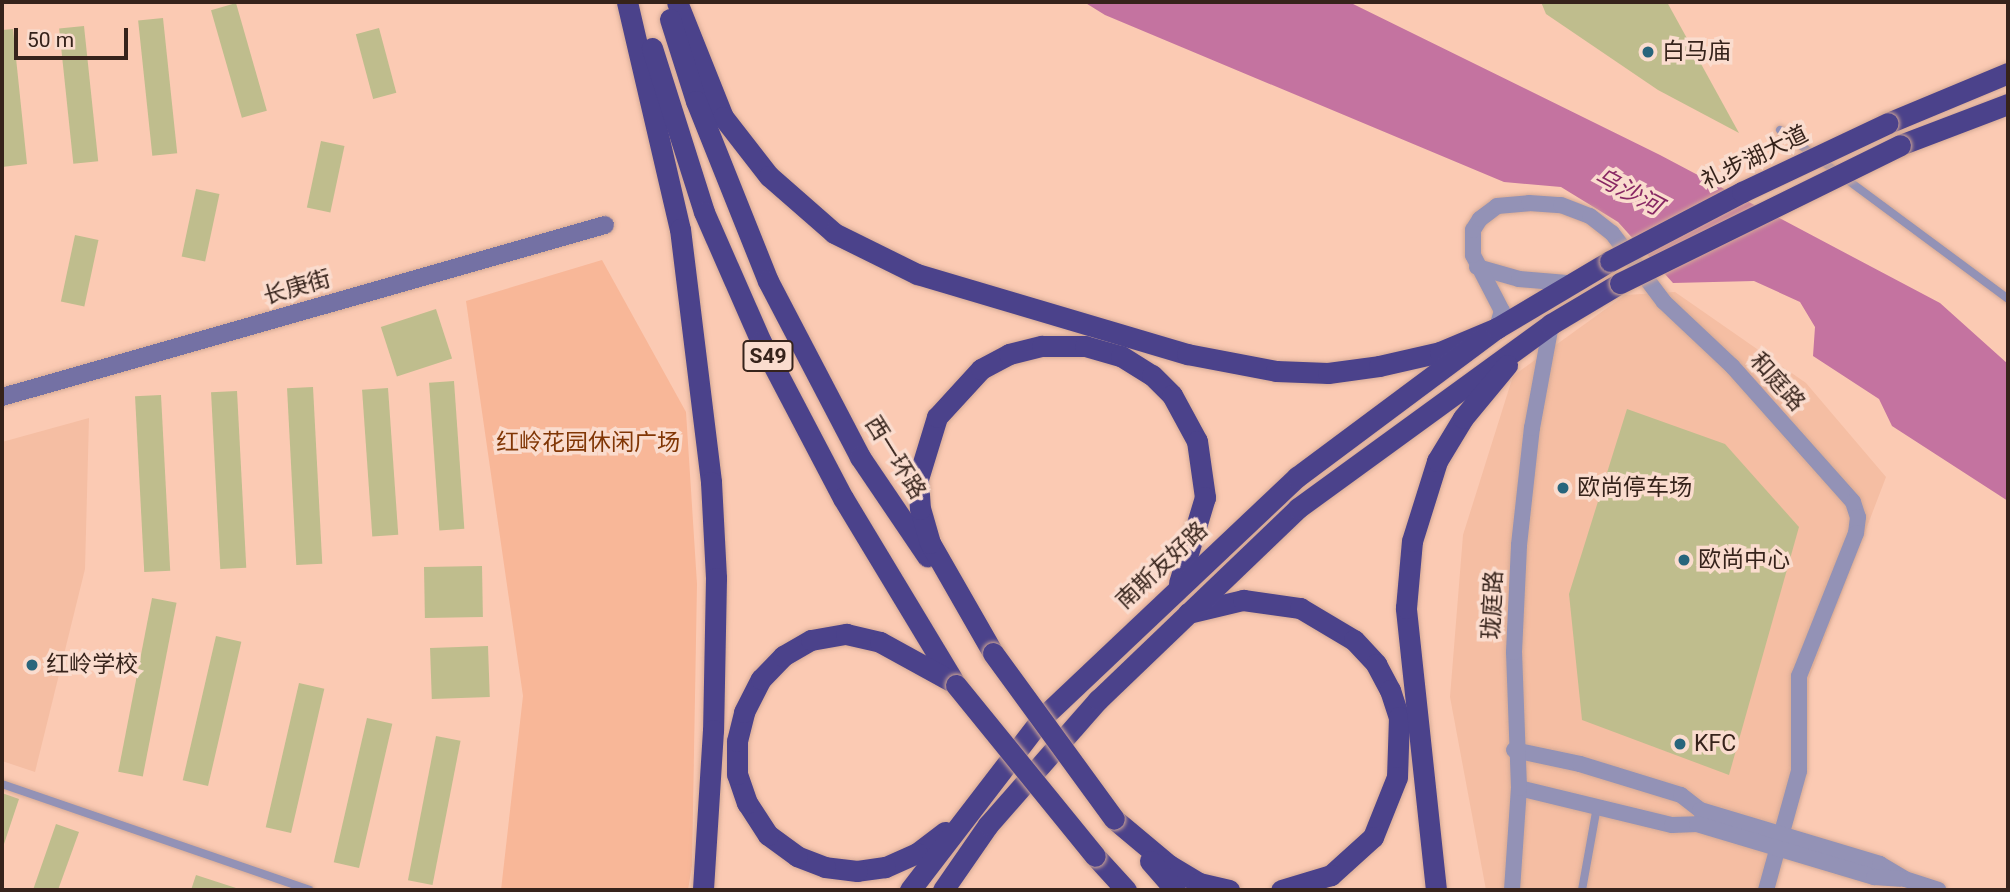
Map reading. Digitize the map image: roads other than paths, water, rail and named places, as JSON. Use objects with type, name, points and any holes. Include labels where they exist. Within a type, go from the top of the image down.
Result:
[{"type":"highway","points":[[627,2],[680,229],[711,482],[716,578],[713,730],[703,890]]},
{"type":"highway","name":"S49","points":[[638,2],[704,212],[761,342],[843,498],[956,685],[1095,856],[1126,890]]},
{"type":"highway","name":"西一环路","points":[[665,2],[696,101],[768,281],[860,457],[993,653],[1114,819],[1175,890]]},
{"type":"highway","points":[[677,2],[723,117],[761,167],[834,233],[917,274],[1187,354],[1276,371],[1328,373],[1379,366],[1440,352],[1497,328]]},
{"type":"highway","name":"礼步湖大道","points":[[1497,328],[1567,283],[1742,192],[1888,123],[2008,74]]},
{"type":"highway","points":[[943,890],[988,825],[1043,763],[1186,614],[1298,508],[1551,324],[1620,283],[1900,145],[2008,104]]},
{"type":"highway","name":"南斯友好路","points":[[910,890],[961,820],[1042,718],[1177,587],[1297,477],[1497,328]]},
{"type":"highway","points":[[1436,890],[1406,608],[1412,541],[1437,461],[1464,418],[1524,343]]},
{"type":"highway","points":[[993,653],[930,543],[920,509],[918,479],[937,417],[981,369],[1009,354],[1042,345],[1085,346],[1121,356],[1152,375],[1172,395],[1197,441],[1205,497],[1177,587]]},
{"type":"highway","points":[[1186,614],[1243,600],[1300,608],[1354,640],[1376,664],[1390,690],[1399,717],[1397,777],[1373,837],[1331,875],[1281,890]]},
{"type":"highway","points":[[956,685],[880,642],[846,634],[811,640],[783,656],[761,679],[744,712],[737,774],[747,803],[768,835],[797,856],[825,867],[857,871],[885,867],[917,853],[961,820]]},
{"type":"highway","points":[[1114,819],[1169,865],[1199,883],[1228,890]]},
{"type":"highway","points":[[1095,856],[1114,890]]},
{"type":"street","name":"和庭路","points":[[1497,328],[1502,311],[1477,267],[1473,230],[1497,206],[1549,203],[1590,216],[1612,233],[1664,302],[1732,366],[1853,502],[1858,517],[1856,533],[1800,676],[1799,771],[1780,841]]},
{"type":"street","name":"长庚街","points":[[2,397],[605,225]]},
{"type":"street","points":[[1477,267],[1519,279],[1567,283]]},
{"type":"street","name":"珑庭路","points":[[1512,890],[1519,788],[1514,750],[1519,545],[1532,428],[1551,324]]},
{"type":"street","points":[[1514,750],[1681,795],[1700,810],[1780,841]]},
{"type":"street","points":[[1519,788],[1672,825],[1698,824],[1880,864],[1905,879],[1938,890]]},
{"type":"street","points":[[1766,890],[1780,841]]},
{"type":"lane","points":[[1780,130],[2008,299]]},
{"type":"lane","points":[[2,784],[309,890]]},
{"type":"lane","points":[[1582,890],[1597,807]]},
{"type":"water","name":"乌沙河","points":[[1084,2],[1349,2],[1660,155],[1940,303],[2008,364],[2008,501],[1892,426],[1879,399],[1813,356],[1815,327],[1800,302],[1754,281],[1673,283],[1618,222],[1561,187],[1504,182],[1105,15]]},
{"type":"place","name":"白马庙","points":[[1648,52]]},
{"type":"place","name":"欧尚停车场","points":[[1563,488]]},
{"type":"place","name":"欧尚中心","points":[[1684,560]]},
{"type":"place","name":"红岭学校","points":[[32,665]]},
{"type":"place","name":"KFC","points":[[1680,744]]},
{"type":"park label","name":"红岭花园休闲广场","points":[[588,443]]}]
